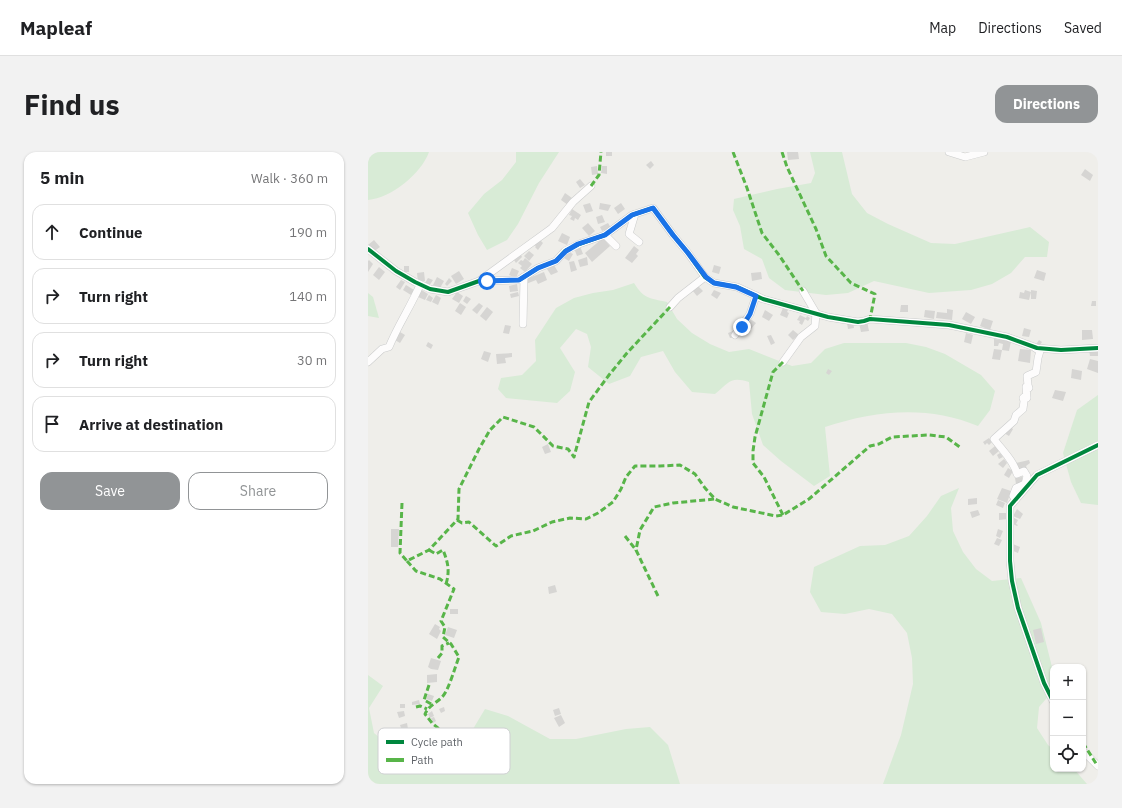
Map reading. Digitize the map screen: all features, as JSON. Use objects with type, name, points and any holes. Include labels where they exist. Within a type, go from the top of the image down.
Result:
[{"type":"street","points":[[949,152],[965,157],[984,152]]},
{"type":"street","points":[[368,249],[396,271],[420,285],[430,289],[448,292],[478,281],[552,228],[573,202],[591,186]]},
{"type":"street","points":[[478,281],[519,280],[538,268],[556,261],[566,251],[578,244],[605,235],[635,214],[650,208],[654,209],[706,277],[714,283],[736,287],[756,296],[816,313],[858,322],[870,319],[949,325],[1007,337],[1033,347],[1040,351],[1036,372],[1027,376],[1029,388],[1026,387],[1027,398],[1023,398],[1023,409],[1016,414],[1014,421],[994,439],[1016,470],[1017,474],[1024,471],[1027,476],[1025,484],[1016,488],[1013,496],[1016,499]]},
{"type":"street","points":[[635,214],[629,234],[639,242]]},
{"type":"street","points":[[605,235],[616,246]]},
{"type":"street","points":[[523,324],[524,277]]},
{"type":"street","points":[[670,307],[678,298],[706,277]]},
{"type":"street","points":[[368,362],[382,350],[389,347],[397,328],[420,285]]},
{"type":"street","points":[[783,362],[800,336],[815,326],[816,313],[803,291]]},
{"type":"street","points":[[736,335],[750,314],[756,296]]},
{"type":"street","points":[[1033,347],[1061,350],[1098,348]]},
{"type":"street","points":[[1052,700],[1044,683],[1018,608],[1012,581],[1010,561],[1010,506],[1037,475],[1098,445]]},
{"type":"street","points":[[1086,754],[1098,766]]},
{"type":"green space","points":[[368,152],[429,152],[419,168],[404,184],[386,195],[368,200]]},
{"type":"green space","points":[[516,152],[559,152],[539,183],[518,224],[507,240],[487,250],[468,213],[484,194],[502,180],[516,162]]},
{"type":"green space","points":[[810,152],[842,152],[852,194],[867,213],[888,224],[931,243],[955,244],[1030,227],[1049,242],[1047,257],[1025,257],[1011,273],[992,284],[971,290],[929,293],[874,281],[848,293],[826,295],[785,290],[769,278],[762,259],[744,249],[740,226],[733,210],[734,199],[811,183],[815,173]]},
{"type":"green space","points":[[634,283],[644,295],[656,300],[667,302],[677,319],[692,333],[710,344],[729,352],[749,349],[792,366],[811,363],[825,349],[844,343],[906,343],[926,347],[945,354],[981,375],[995,391],[990,410],[978,426],[959,419],[940,415],[902,412],[863,417],[825,427],[830,476],[814,486],[763,445],[752,414],[749,382],[734,380],[715,394],[692,392],[675,372],[663,351],[641,357],[630,376],[609,384],[588,367],[591,347],[587,334],[576,329],[560,348],[575,372],[570,391],[557,403],[506,398],[498,389],[501,378],[522,375],[536,361],[535,340],[556,308],[574,298],[613,290]]},
{"type":"green space","points":[[368,293],[373,297],[379,318],[368,316]]},
{"type":"green space","points":[[1098,395],[1098,505],[1081,503],[1071,482],[1063,453],[1077,410]]},
{"type":"green space","points":[[959,488],[951,508],[953,531],[963,552],[976,569],[992,581],[1021,578],[1041,623],[1051,664],[1050,664],[1050,694],[1039,707],[1037,728],[1050,747],[1050,772],[1077,772],[1087,784],[883,784],[901,735],[913,684],[912,658],[907,633],[892,614],[869,609],[845,614],[821,612],[810,592],[814,567],[860,546],[885,545],[909,536],[927,516],[941,496]]},
{"type":"green space","points":[[368,675],[383,686],[369,708],[374,733],[378,736],[378,774],[510,774],[510,728],[474,728],[485,709],[508,716],[550,739],[576,739],[626,729],[650,727],[668,745],[680,784],[368,784]]},
{"type":"building","points":[[606,152],[612,152],[612,156],[606,156]]},
{"type":"building","points":[[787,152],[798,152],[799,159],[788,160]]},
{"type":"building","points":[[651,161],[654,165],[650,169],[646,165]]},
{"type":"building","points":[[597,166],[598,174],[592,175],[591,167]]},
{"type":"building","points":[[602,166],[607,166],[607,174],[601,173]]},
{"type":"building","points":[[1085,169],[1093,175],[1090,181],[1081,175]]},
{"type":"building","points":[[580,179],[585,185],[580,188],[576,182]]},
{"type":"building","points":[[565,193],[572,198],[568,205],[561,200]]},
{"type":"building","points":[[590,203],[593,211],[586,213],[583,205]]},
{"type":"building","points":[[600,203],[611,205],[608,211],[599,209]]},
{"type":"building","points":[[621,203],[625,209],[618,214],[614,208]]},
{"type":"building","points":[[572,209],[581,215],[578,220],[575,218],[574,221],[570,219],[572,216],[569,215]]},
{"type":"building","points":[[602,215],[605,222],[598,224],[596,217]]},
{"type":"building","points":[[588,223],[595,231],[589,236],[582,228]]},
{"type":"building","points":[[608,223],[611,228],[602,231],[600,227]]},
{"type":"building","points":[[562,233],[570,237],[567,245],[558,241]]},
{"type":"building","points":[[603,238],[610,246],[592,262],[585,253]]},
{"type":"building","points":[[374,240],[380,247],[373,252],[368,245]]},
{"type":"building","points":[[540,240],[543,243],[538,250],[534,245]]},
{"type":"building","points":[[580,246],[583,254],[577,256],[574,248]]},
{"type":"building","points":[[634,246],[639,250],[636,254],[638,256],[632,263],[625,258]]},
{"type":"building","points":[[529,251],[534,255],[529,261],[524,256]]},
{"type":"building","points":[[569,252],[573,254],[569,261],[564,258]]},
{"type":"building","points":[[521,255],[522,257],[516,263],[514,260]]},
{"type":"building","points":[[587,257],[588,265],[580,267],[578,260]]},
{"type":"building","points":[[525,258],[532,264],[525,272],[520,268],[522,266],[518,263],[521,260],[523,261]]},
{"type":"building","points":[[369,260],[373,264],[368,272],[368,261]]},
{"type":"building","points":[[574,261],[577,270],[571,272],[569,262]]},
{"type":"building","points":[[554,265],[558,272],[551,275],[547,269]]},
{"type":"building","points":[[714,265],[721,267],[719,274],[712,272]]},
{"type":"building","points":[[404,266],[409,266],[409,272],[404,272]]},
{"type":"building","points":[[379,267],[385,272],[379,280],[373,275]]},
{"type":"building","points":[[512,268],[519,271],[516,278],[509,275]]},
{"type":"building","points":[[1037,270],[1046,273],[1044,281],[1034,278]]},
{"type":"building","points":[[459,271],[464,279],[456,284],[451,276]]},
{"type":"building","points":[[424,272],[425,281],[418,283],[417,273]]},
{"type":"building","points":[[544,272],[547,280],[538,284],[536,280],[526,284],[524,280]]},
{"type":"building","points":[[761,272],[762,279],[752,281],[751,273]]},
{"type":"building","points":[[437,277],[444,281],[440,288],[433,285]]},
{"type":"building","points":[[428,278],[433,280],[429,286],[425,283]]},
{"type":"building","points":[[449,278],[452,281],[447,286],[445,284]]},
{"type":"building","points":[[401,280],[405,282],[400,290],[396,287]]},
{"type":"building","points":[[517,284],[518,291],[510,292],[509,286]]},
{"type":"building","points":[[406,285],[414,290],[411,295],[403,290]]},
{"type":"building","points":[[697,285],[703,291],[697,296],[692,290]]},
{"type":"building","points":[[420,289],[428,294],[425,300],[416,296]]},
{"type":"building","points":[[714,290],[721,293],[717,299],[711,295]]},
{"type":"building","points":[[1025,290],[1031,292],[1029,300],[1019,298],[1020,292],[1024,293]]},
{"type":"building","points":[[1031,290],[1037,291],[1036,299],[1031,299]]},
{"type":"building","points":[[457,292],[463,296],[459,303],[452,299]]},
{"type":"building","points":[[518,292],[519,296],[511,298],[510,294]]},
{"type":"building","points":[[429,295],[433,298],[431,302],[426,300]]},
{"type":"building","points":[[436,295],[441,298],[438,305],[432,302]]},
{"type":"building","points":[[466,296],[471,299],[467,304],[463,301]]},
{"type":"building","points":[[1092,301],[1096,301],[1096,306],[1091,306]]},
{"type":"building","points":[[460,303],[466,307],[461,315],[455,311]]},
{"type":"building","points":[[479,303],[483,306],[477,314],[472,310]]},
{"type":"building","points":[[901,305],[908,305],[908,312],[900,312]]},
{"type":"building","points":[[487,307],[493,312],[486,321],[480,316]]},
{"type":"building","points":[[783,308],[788,310],[787,312],[789,313],[787,318],[780,315]]},
{"type":"building","points":[[947,309],[953,310],[952,320],[936,318],[937,312],[947,313]]},
{"type":"building","points":[[765,310],[773,315],[769,321],[762,317]]},
{"type":"building","points":[[925,310],[935,311],[934,319],[924,317]]},
{"type":"building","points":[[966,312],[975,317],[971,324],[962,319]]},
{"type":"building","points":[[800,315],[810,318],[808,321],[805,319],[802,325],[799,323],[800,321],[797,320]]},
{"type":"building","points":[[749,318],[756,323],[751,329],[745,324]]},
{"type":"building","points":[[983,318],[993,321],[990,330],[980,326]]},
{"type":"building","points":[[867,321],[869,331],[861,332],[859,323]]},
{"type":"building","points":[[853,322],[854,328],[848,329],[847,323]]},
{"type":"building","points":[[505,325],[511,326],[509,334],[503,333]]},
{"type":"building","points":[[1024,328],[1031,330],[1029,337],[1022,336]]},
{"type":"building","points":[[793,330],[799,335],[793,340],[788,335]]},
{"type":"building","points":[[1082,330],[1092,330],[1093,339],[1082,340]]},
{"type":"building","points":[[733,331],[735,337],[730,338],[728,333]]},
{"type":"building","points":[[400,332],[405,335],[400,343],[395,340]]},
{"type":"building","points":[[966,333],[973,335],[971,344],[964,342]]},
{"type":"building","points":[[771,335],[775,343],[771,345],[767,336]]},
{"type":"building","points":[[994,339],[1011,341],[1009,351],[1002,350],[1003,344],[999,343],[998,346],[994,346]]},
{"type":"building","points":[[1039,340],[1042,342],[1038,348],[1035,346]]},
{"type":"building","points":[[428,342],[433,345],[431,349],[426,346]]},
{"type":"building","points":[[994,349],[1002,350],[1000,360],[992,359]]},
{"type":"building","points":[[1020,349],[1031,350],[1030,363],[1018,361]]},
{"type":"building","points":[[1098,349],[1098,356],[1090,356],[1089,350]]},
{"type":"building","points":[[484,351],[491,353],[488,362],[481,359]]},
{"type":"building","points":[[512,353],[512,357],[505,358],[506,363],[497,364],[496,354]]},
{"type":"building","points":[[1090,359],[1098,361],[1098,373],[1087,369]]},
{"type":"building","points":[[828,369],[832,371],[829,375],[826,373]]},
{"type":"building","points":[[1072,369],[1082,371],[1081,380],[1071,378]]},
{"type":"building","points":[[1055,390],[1066,392],[1063,401],[1052,398]]},
{"type":"building","points":[[1009,426],[1013,429],[1009,436],[1004,433]]},
{"type":"building","points":[[989,438],[992,442],[989,445],[987,443],[985,445],[983,442]]},
{"type":"building","points":[[548,444],[551,452],[545,454],[542,447]]},
{"type":"building","points":[[995,446],[999,451],[993,456],[989,451]]},
{"type":"building","points":[[1000,453],[1003,457],[999,459],[997,455]]},
{"type":"building","points":[[1004,459],[1007,463],[1003,468],[998,464]]},
{"type":"building","points":[[1029,460],[1030,463],[1026,466],[1027,469],[1018,471],[1016,463]]},
{"type":"building","points":[[1008,468],[1013,471],[1009,478],[1004,475]]},
{"type":"building","points":[[1022,477],[1023,483],[1016,484],[1015,478]]},
{"type":"building","points":[[1002,488],[1011,491],[1007,503],[997,499]]},
{"type":"building","points":[[977,498],[977,504],[968,505],[968,499]]},
{"type":"building","points":[[998,500],[1005,503],[1003,508],[996,505]]},
{"type":"building","points":[[1017,509],[1023,514],[1020,519],[1013,516]]},
{"type":"building","points":[[978,510],[980,515],[972,518],[970,512]]},
{"type":"building","points":[[999,513],[1008,513],[1008,519],[999,520]]},
{"type":"building","points":[[1014,518],[1018,520],[1016,524],[1018,525],[1017,526],[1011,523]]},
{"type":"building","points":[[391,529],[399,529],[398,547],[391,547]]},
{"type":"building","points":[[998,529],[1003,531],[1000,538],[996,536]]},
{"type":"building","points":[[997,538],[1002,540],[999,546],[994,544]]},
{"type":"building","points":[[1013,544],[1020,547],[1018,553],[1011,550]]},
{"type":"building","points":[[555,585],[557,592],[549,594],[548,587]]},
{"type":"building","points":[[450,609],[458,609],[458,614],[450,614]]},
{"type":"building","points":[[435,624],[440,627],[439,629],[441,631],[437,639],[429,634]]},
{"type":"building","points":[[448,627],[457,630],[454,638],[445,635]]},
{"type":"building","points":[[1041,628],[1044,642],[1036,644],[1033,630]]},
{"type":"building","points":[[431,658],[441,661],[438,670],[428,667]]},
{"type":"building","points":[[437,674],[437,682],[427,683],[427,675]]},
{"type":"building","points":[[428,694],[434,696],[432,701],[426,699]]},
{"type":"building","points":[[419,700],[420,704],[412,705],[412,702]]},
{"type":"building","points":[[400,704],[405,704],[405,708],[400,708]]},
{"type":"building","points":[[444,707],[445,711],[441,713],[439,709]]},
{"type":"building","points":[[559,708],[561,714],[555,716],[553,710]]},
{"type":"building","points":[[404,711],[405,716],[399,718],[397,712]]},
{"type":"building","points":[[432,711],[434,716],[430,718],[428,714]]},
{"type":"building","points":[[561,715],[565,723],[559,727],[554,718]]},
{"type":"building","points":[[434,717],[436,721],[433,723],[431,718]]},
{"type":"building","points":[[407,723],[408,728],[401,728],[400,725]]},
{"type":"marked path","points":[[591,186],[599,175],[601,152]]},
{"type":"marked path","points":[[733,152],[762,233],[803,291]]},
{"type":"marked path","points":[[782,152],[787,167],[816,229],[826,256],[851,283],[875,294],[870,319]]},
{"type":"marked path","points":[[402,503],[400,553],[407,561],[429,550],[458,519],[459,489],[490,430],[503,417],[534,427],[553,446],[568,449],[574,457],[589,402],[627,353],[670,307]]},
{"type":"marked path","points":[[783,362],[773,372],[755,437],[753,451],[753,463],[764,477],[783,515]]},
{"type":"marked path","points":[[457,520],[462,523],[469,522],[496,546],[511,536],[533,531],[552,522],[570,518],[586,519],[598,513],[613,502],[626,477],[635,466],[680,465],[695,474],[715,499],[733,507],[776,516],[783,515],[809,499],[870,446],[879,444],[892,437],[929,435],[946,437],[961,448]]},
{"type":"marked path","points":[[658,596],[636,550],[640,530],[654,507],[673,503],[715,499]]},
{"type":"marked path","points":[[625,536],[636,550]]},
{"type":"marked path","points":[[429,550],[436,554],[443,550],[448,567],[446,584]]},
{"type":"marked path","points":[[407,561],[416,571],[440,579],[454,589],[441,621],[445,627],[443,637],[451,644],[459,657],[445,693],[429,708],[425,714],[438,728]]},
{"type":"marked path","points":[[438,658],[442,653],[442,646],[449,643]]},
{"type":"marked path","points":[[429,685],[424,700],[433,705]]},
{"type":"marked path","points":[[416,707],[420,706],[427,709]]},
{"type":"marked path","points":[[1086,748],[1097,765]]},
{"type":"cycle path","points":[[368,249],[396,271],[415,282],[430,289],[448,292],[479,281],[519,280],[538,268],[556,261],[565,251],[579,244],[605,235],[632,215],[653,208],[705,277],[714,283],[737,287],[763,299],[828,317],[858,322],[870,319],[949,325],[1007,337],[1037,348],[1061,350],[1098,348]]},
{"type":"cycle path","points":[[1052,700],[1044,683],[1018,608],[1012,581],[1010,561],[1010,506],[1037,475],[1098,445]]},
{"type":"route","points":[[487,281],[519,280],[538,268],[556,261],[566,251],[578,244],[605,235],[632,215],[653,208],[710,281],[736,287],[756,296],[750,314],[742,327]]}]
